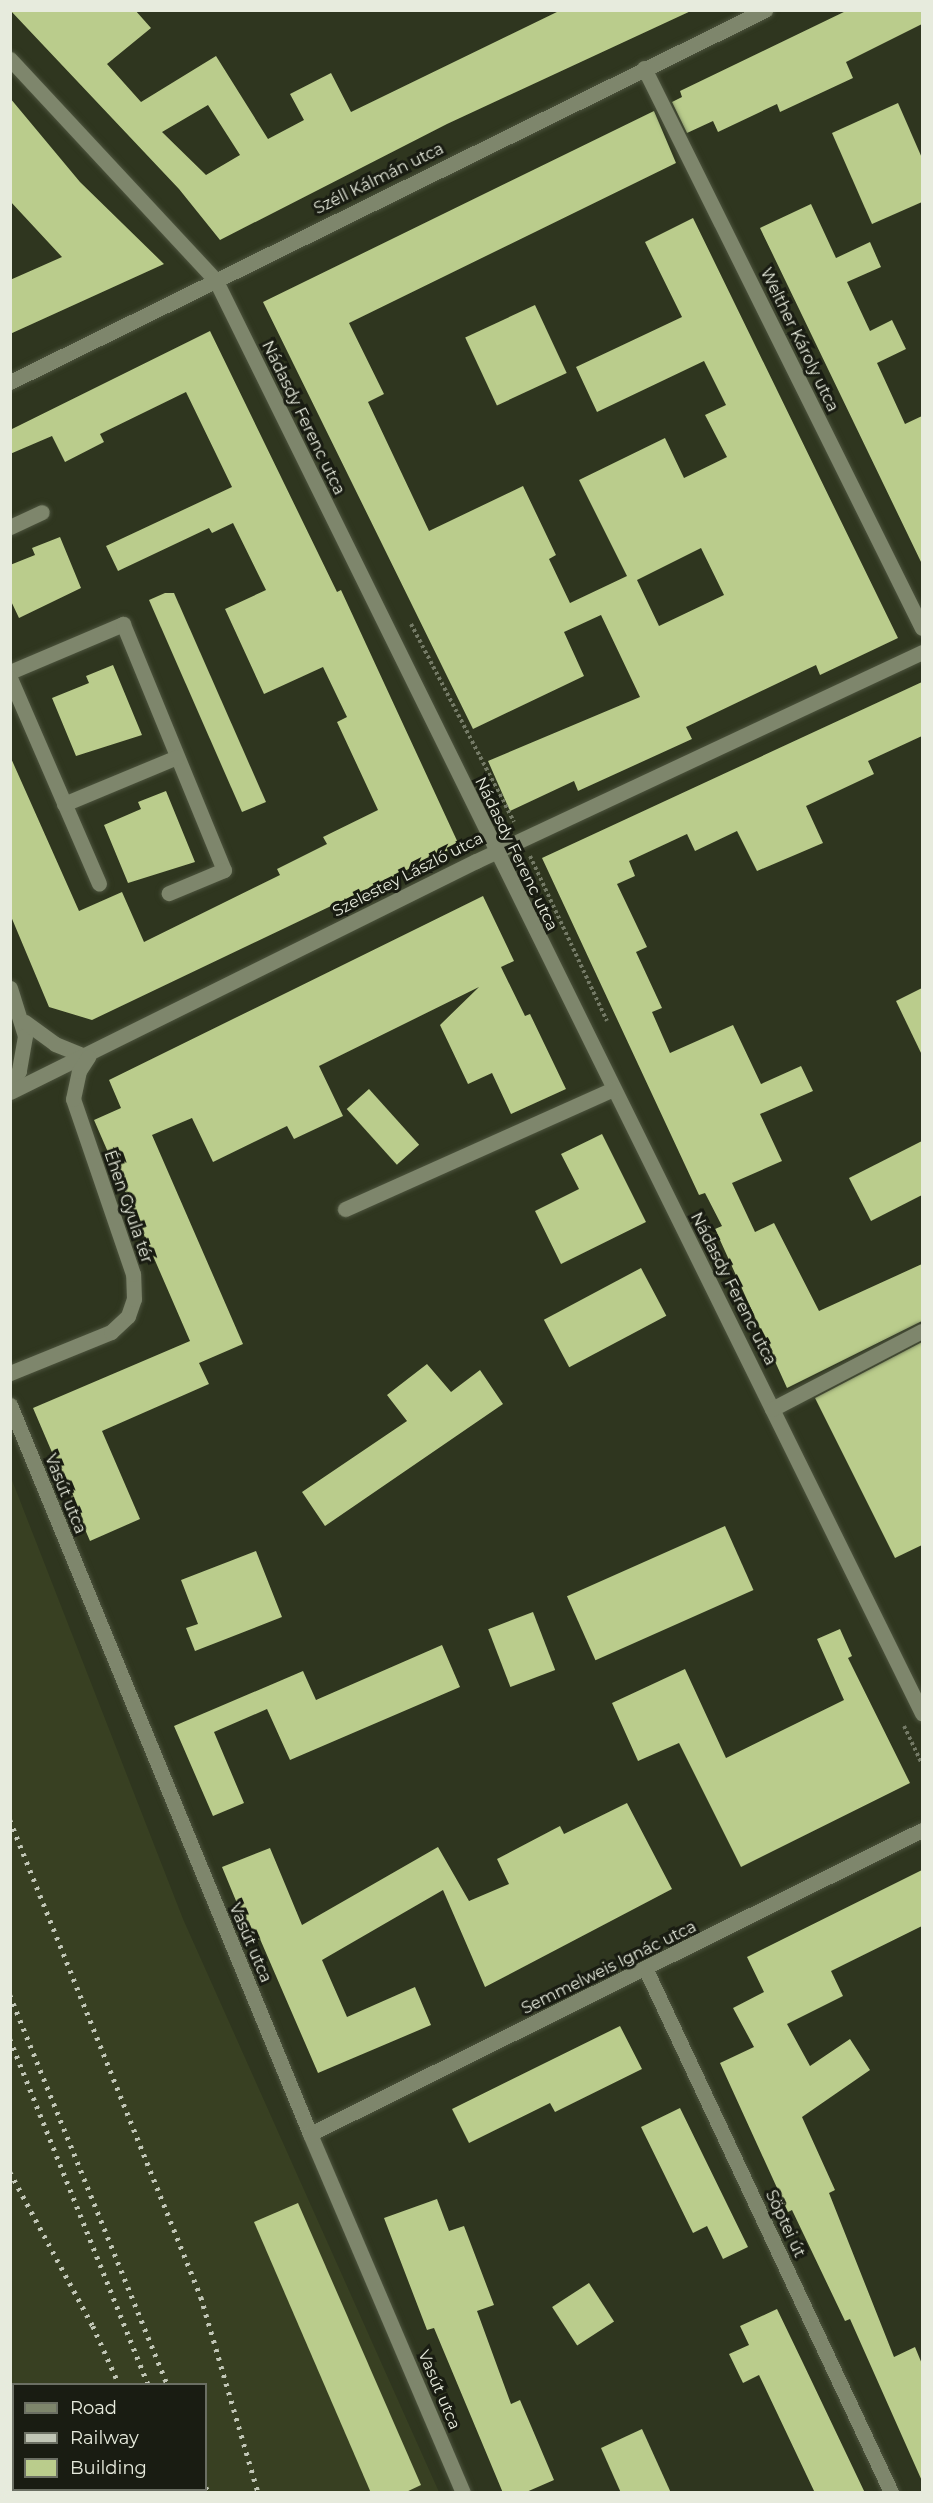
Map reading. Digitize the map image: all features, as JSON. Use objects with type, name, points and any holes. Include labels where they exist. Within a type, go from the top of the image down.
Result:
[{"type":"street","name":"Széll Kálmán utca","points":[[10,382],[765,10]]},
{"type":"street","name":"Nádasdy Ferenc utca","points":[[10,59],[216,281],[494,852],[922,1713]]},
{"type":"street","name":"Welther Károly utca","points":[[644,68],[922,628]]},
{"type":"street","points":[[10,527],[42,512]]},
{"type":"street","points":[[10,672],[123,624],[224,870],[169,893]]},
{"type":"street","name":"Szelestey László utca","points":[[10,1092],[88,1057],[494,852],[922,652]]},
{"type":"street","points":[[10,678],[99,884]]},
{"type":"street","points":[[64,804],[177,757]]},
{"type":"street","points":[[10,988],[25,1022],[22,1059],[10,1086]]},
{"type":"street","points":[[25,1022],[55,1044],[88,1057]]},
{"type":"street","name":"Éhen Gyula tér","points":[[10,1373],[111,1332],[128,1316],[134,1299],[133,1274],[73,1099],[79,1071],[88,1057]]},
{"type":"street","points":[[345,1209],[613,1089]]},
{"type":"street","points":[[772,1409],[922,1331]]},
{"type":"street","name":"Vasút utca","points":[[10,1405],[310,2134],[464,2493]]},
{"type":"street","name":"Semmelweis Ignác utca","points":[[310,2134],[646,1970],[922,1830]]},
{"type":"street","name":"Söptei út","points":[[646,1970],[891,2493]]},
{"type":"path","points":[[901,1721],[922,1764]]},
{"type":"shaded area","points":[[10,1475],[183,1919],[439,2492],[11,2492]]},
{"type":"building","points":[[10,10],[135,10],[151,28],[107,64],[141,102],[216,56],[268,139],[304,120],[290,94],[331,73],[351,112],[561,10],[693,10],[447,124],[220,240],[179,189]],"holes":[[[208,105],[240,155],[206,175],[162,132]]]},
{"type":"building","points":[[848,10],[922,10],[922,24],[846,62],[853,78],[780,112],[777,104],[718,132],[713,121],[687,133],[672,102],[682,97],[680,91]]},
{"type":"building","points":[[10,98],[80,182],[164,264],[10,334],[10,280],[62,257],[10,201]]},
{"type":"building","points":[[898,103],[922,158],[922,202],[872,224],[832,133]]},
{"type":"building","points":[[654,111],[676,163],[349,323],[384,394],[368,402],[429,531],[523,486],[556,555],[549,559],[570,603],[627,576],[579,480],[665,438],[684,478],[727,457],[705,415],[726,405],[704,361],[597,412],[576,367],[682,317],[645,242],[693,218],[898,638],[820,675],[816,665],[686,727],[692,739],[578,791],[574,781],[510,811],[488,761],[640,697],[601,615],[564,632],[584,676],[473,729],[263,302]],"holes":[[[701,548],[724,595],[659,626],[637,580]]]},
{"type":"building","points":[[811,204],[836,258],[870,242],[881,267],[847,282],[870,331],[892,320],[906,349],[877,363],[905,424],[922,416],[922,564],[760,228]]},
{"type":"building","points":[[535,305],[567,373],[497,406],[465,338]]},
{"type":"building","points":[[210,331],[337,592],[341,590],[459,845],[92,1020],[49,1007],[10,914],[10,756],[79,911],[122,892],[144,942],[280,875],[277,869],[327,844],[323,837],[378,810],[337,722],[347,717],[323,667],[264,694],[225,609],[266,590],[233,523],[212,533],[209,528],[118,571],[106,546],[232,487],[186,392],[100,434],[104,442],[65,462],[52,436],[10,454],[10,430]]},
{"type":"building","points":[[60,537],[81,588],[19,618],[10,599],[10,565],[35,555],[32,548]]},
{"type":"building","points":[[165,593],[174,593],[266,802],[242,812],[149,600]]},
{"type":"building","points":[[113,665],[142,735],[76,756],[52,698],[89,683],[86,676]]},
{"type":"building","points":[[922,682],[922,736],[868,761],[874,774],[806,806],[823,843],[757,871],[737,831],[695,851],[687,834],[629,861],[635,876],[617,884],[647,947],[636,952],[662,1008],[652,1012],[670,1053],[733,1025],[761,1084],[801,1066],[813,1091],[760,1114],[782,1161],[732,1183],[755,1232],[774,1223],[819,1311],[922,1264],[922,1321],[787,1388],[715,1229],[722,1226],[705,1193],[699,1195],[542,858]]},
{"type":"building","points":[[166,791],[195,862],[128,883],[104,825],[141,809],[138,802]]},
{"type":"building","points":[[483,896],[514,961],[501,967],[525,1016],[530,1014],[566,1089],[511,1114],[492,1073],[468,1084],[440,1025],[479,987],[319,1066],[343,1116],[294,1139],[287,1126],[213,1162],[192,1118],[152,1135],[243,1344],[199,1363],[209,1384],[102,1431],[140,1519],[90,1541],[33,1408],[190,1341],[94,1120],[121,1108],[109,1080]]},
{"type":"building","points":[[922,988],[922,1055],[896,1001]]},
{"type":"building","points":[[369,1089],[419,1145],[397,1165],[347,1109]]},
{"type":"building","points":[[602,1134],[646,1222],[561,1264],[535,1211],[579,1189],[561,1154]]},
{"type":"building","points":[[922,1141],[922,1195],[871,1221],[849,1178]]},
{"type":"building","points":[[641,1268],[666,1316],[569,1367],[544,1320]]},
{"type":"building","points":[[922,1342],[922,1545],[895,1558],[815,1398]]},
{"type":"building","points":[[427,1364],[451,1392],[480,1370],[503,1404],[325,1526],[302,1492],[407,1421],[387,1395]]},
{"type":"building","points":[[725,1526],[753,1590],[595,1660],[567,1596]]},
{"type":"building","points":[[256,1551],[282,1617],[195,1651],[186,1628],[198,1624],[181,1580]]},
{"type":"building","points":[[533,1612],[555,1670],[510,1687],[488,1629]]},
{"type":"building","points":[[840,1629],[852,1656],[848,1658],[910,1783],[741,1867],[679,1743],[638,1761],[612,1703],[685,1669],[726,1758],[844,1700],[817,1639]]},
{"type":"building","points":[[442,1645],[460,1687],[290,1760],[267,1709],[214,1732],[244,1803],[213,1816],[174,1726],[303,1671],[316,1700]]},
{"type":"building","points":[[627,1803],[672,1889],[485,1987],[443,1890],[322,1960],[347,2017],[415,1987],[431,2025],[318,2073],[260,1939],[253,1942],[222,1867],[270,1848],[302,1925],[438,1847],[469,1901],[509,1884],[497,1859],[560,1826],[564,1834]]},
{"type":"building","points":[[922,1870],[922,1926],[831,1971],[843,1996],[787,2024],[810,2066],[850,2039],[870,2070],[802,2117],[835,2190],[829,2193],[894,2357],[915,2347],[922,2364],[922,2481],[850,2319],[845,2321],[792,2210],[788,2212],[720,2063],[754,2047],[733,2008],[764,1992],[747,1957]]},
{"type":"building","points":[[620,2026],[642,2069],[555,2112],[550,2103],[469,2143],[452,2109]]},
{"type":"building","points":[[680,2108],[748,2247],[723,2259],[707,2226],[693,2233],[641,2127]]},
{"type":"building","points":[[437,2199],[449,2231],[464,2226],[494,2305],[477,2311],[511,2404],[520,2400],[554,2480],[524,2493],[503,2493],[434,2328],[427,2330],[384,2218]]},
{"type":"building","points":[[298,2203],[421,2485],[404,2493],[371,2493],[254,2222]]},
{"type":"building","points":[[589,2283],[614,2322],[577,2346],[552,2307]]},
{"type":"building","points":[[777,2309],[865,2493],[815,2493],[759,2375],[743,2383],[729,2354],[749,2345],[740,2326]]},
{"type":"building","points":[[642,2429],[671,2493],[621,2493],[601,2448]]},
{"type":"railway","points":[[10,1820],[201,2297],[258,2492]]},
{"type":"railway","points":[[10,1995],[167,2383]]},
{"type":"railway","points":[[10,2039],[148,2383]]},
{"type":"railway","points":[[10,2172],[93,2326],[119,2383]]}]
